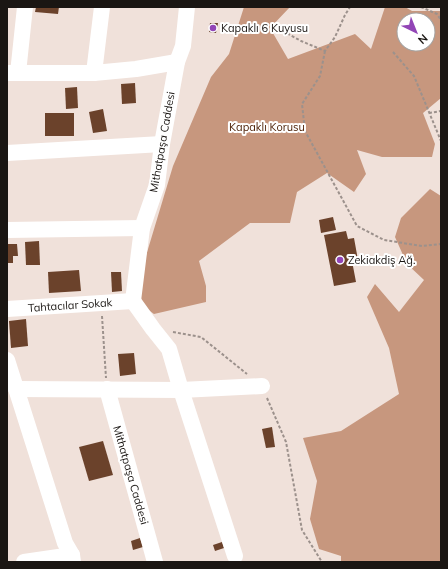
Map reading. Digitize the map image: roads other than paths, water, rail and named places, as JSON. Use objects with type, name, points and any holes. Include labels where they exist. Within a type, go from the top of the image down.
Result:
[{"type":"street","points":[[25,7],[13,73],[94,73],[136,69],[177,62]]},
{"type":"street","points":[[94,73],[102,7]]},
{"type":"street","name":"Mithatpaşa Caddesi","points":[[133,301],[142,228],[156,186],[177,62],[183,46],[187,7]]},
{"type":"street","points":[[7,153],[162,144]]},
{"type":"street","points":[[7,230],[142,228]]},
{"type":"street","points":[[133,301],[169,349],[235,556]]},
{"type":"street","name":"Tahtacılar Sokak","points":[[7,310],[133,301]]},
{"type":"street","points":[[7,360],[65,543],[72,558],[24,562]]},
{"type":"street","points":[[16,389],[181,390],[262,386]]},
{"type":"street","name":"Mithatpaşa Caddesi","points":[[107,389],[155,562]]},
{"type":"place","name":"Kapaklı 6 Kuyusu","points":[[213,28]]},
{"type":"place","name":"Zekiakdiş Ağ.","points":[[340,260]]},
{"type":"park label","name":"Kapaklı Korusu","points":[[267,127]]}]
